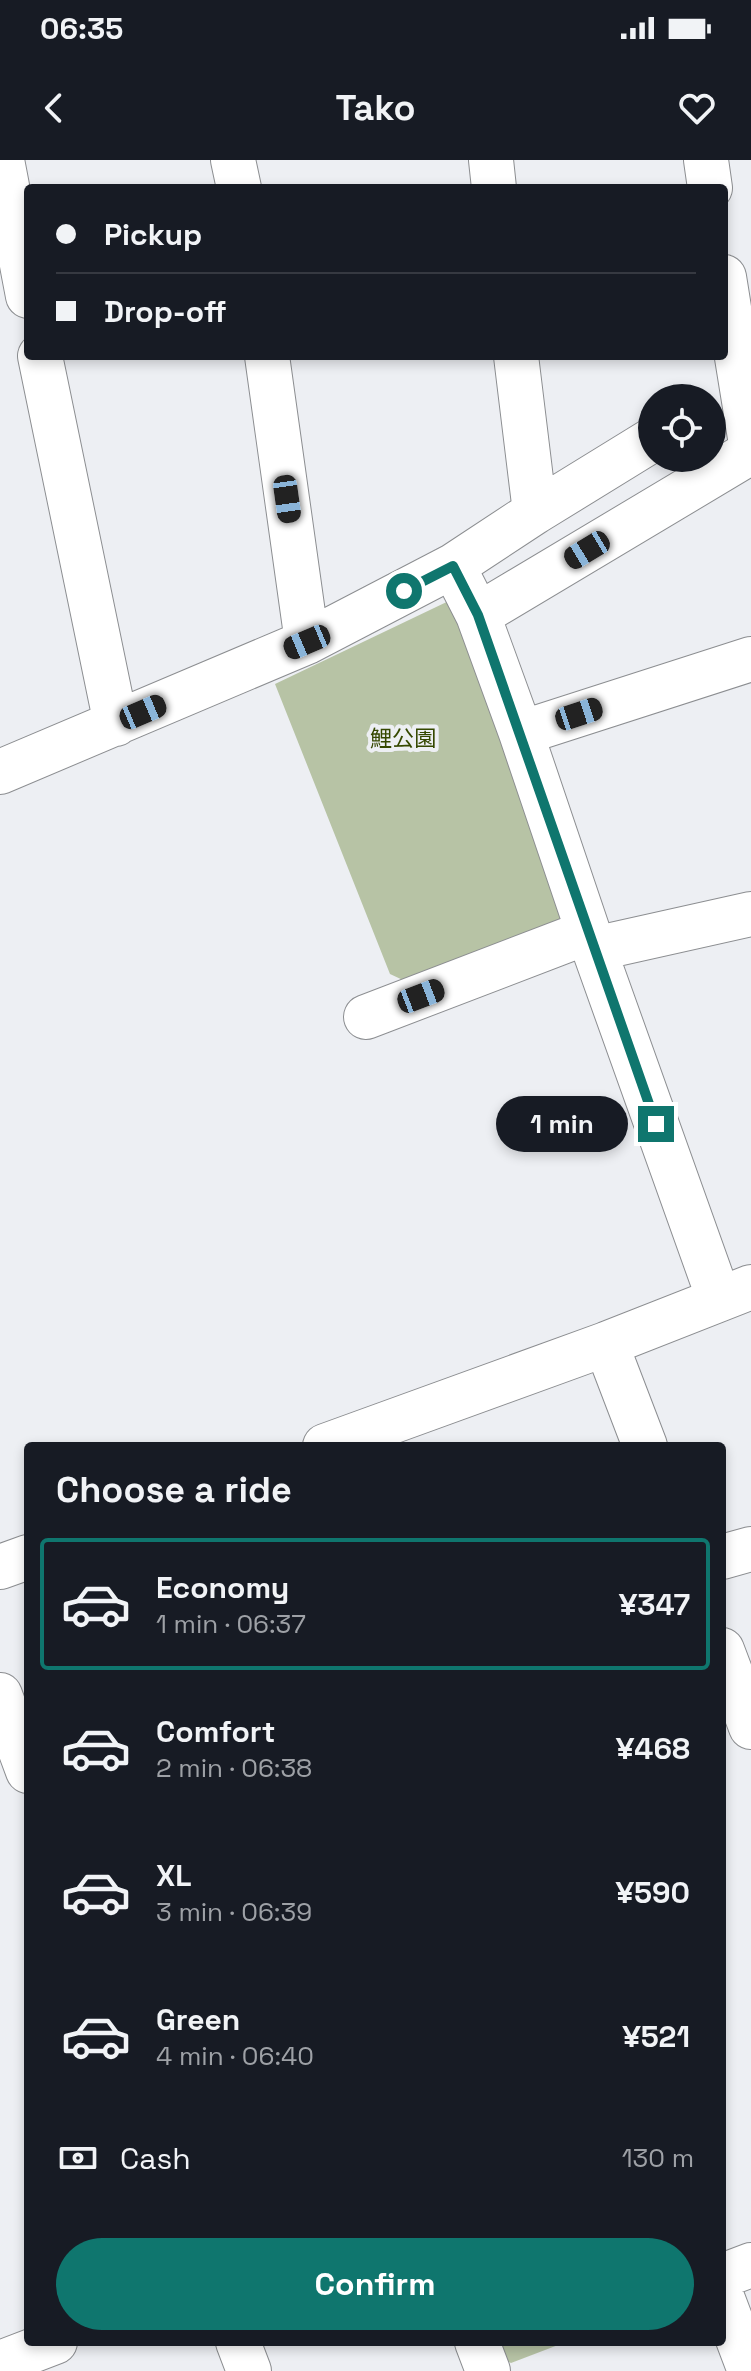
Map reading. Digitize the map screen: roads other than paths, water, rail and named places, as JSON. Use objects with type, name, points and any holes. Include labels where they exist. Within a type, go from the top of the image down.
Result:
[{"type":"street","points":[[2,160],[9,250],[24,286]]},
{"type":"street","points":[[233,160],[238,184]]},
{"type":"street","points":[[491,160],[494,184]]},
{"type":"street","points":[[728,318],[735,390],[751,444]]},
{"type":"street","points":[[41,360],[116,724]]},
{"type":"street","points":[[268,360],[307,642]]},
{"type":"street","points":[[516,360],[535,512]]},
{"type":"street","points":[[0,772],[307,642],[453,566],[638,449]]},
{"type":"street","points":[[478,615],[751,452]]},
{"type":"street","points":[[336,1442],[606,1344],[735,1293],[591,940],[478,615],[453,566]]},
{"type":"street","points":[[521,733],[751,659]]},
{"type":"street","points":[[366,1017],[591,940],[751,914]]},
{"type":"street","points":[[606,1344],[643,1442]]},
{"type":"street","points":[[726,1556],[751,1549]]},
{"type":"street","points":[[0,1567],[24,1558]]},
{"type":"street","points":[[726,1661],[751,1727]]},
{"type":"street","points":[[0,1695],[24,1760]]},
{"type":"street","points":[[726,2274],[751,2265]]},
{"type":"street","points":[[726,2308],[750,2371]]},
{"type":"street","points":[[0,2363],[45,2346]]},
{"type":"street","points":[[240,2346],[249,2371]]},
{"type":"street","points":[[479,2346],[488,2371]]},
{"type":"park label","name":"鯉公園","points":[[403,738]]}]
